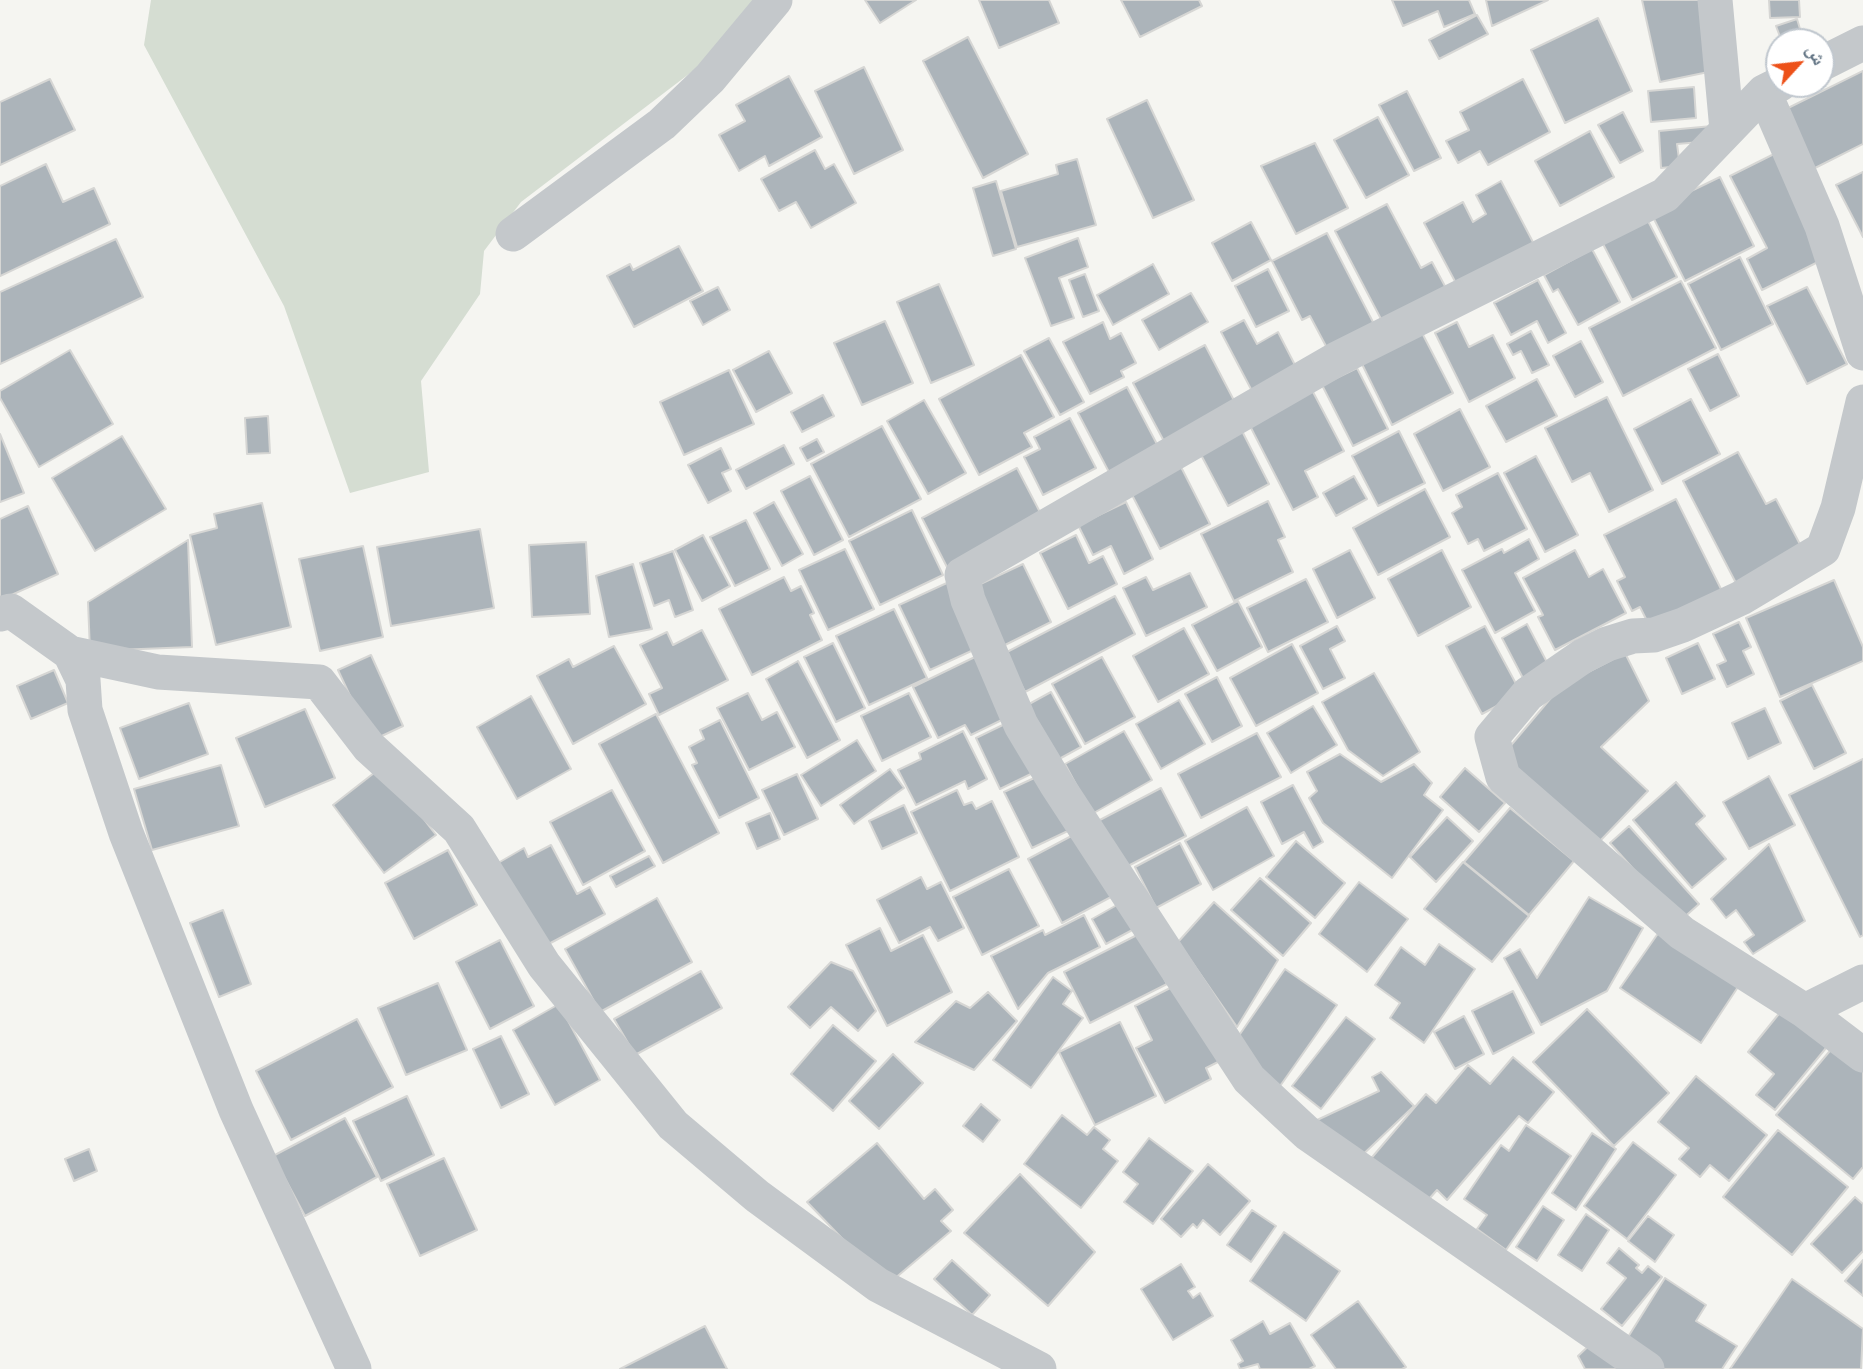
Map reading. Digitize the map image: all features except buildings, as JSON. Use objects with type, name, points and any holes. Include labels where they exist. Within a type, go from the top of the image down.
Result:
[{"type":"street","points":[[513,233],[662,124],[710,78],[775,0]]},
{"type":"street","points":[[1715,0],[1727,130]]},
{"type":"street","points":[[1835,57],[1863,43]]},
{"type":"street","points":[[1647,1369],[1307,1133],[1249,1079],[1057,785],[1021,725],[968,600],[962,575],[1337,359],[1665,195],[1765,95]]},
{"type":"street","points":[[1776,98],[1822,226],[1863,353]]},
{"type":"street","points":[[1863,402],[1838,508],[1823,549],[1741,598],[1683,625],[1654,635],[1633,636],[1607,644],[1583,656],[1528,694],[1492,737],[1503,777],[1682,933],[1805,1011],[1863,1055]]},
{"type":"street","points":[[0,614],[12,611],[70,653],[158,671],[319,682],[369,747],[459,829],[544,965],[673,1125],[757,1196],[878,1285],[990,1341],[1039,1369]]},
{"type":"street","points":[[70,653],[83,680],[85,710],[125,833],[236,1111],[355,1369]]},
{"type":"street","points":[[1805,1011],[1863,982]]},
{"type":"shaded area","points":[[151,0],[786,0],[521,202],[484,251],[480,294],[421,381],[429,472],[350,493],[284,306],[144,45]]}]
